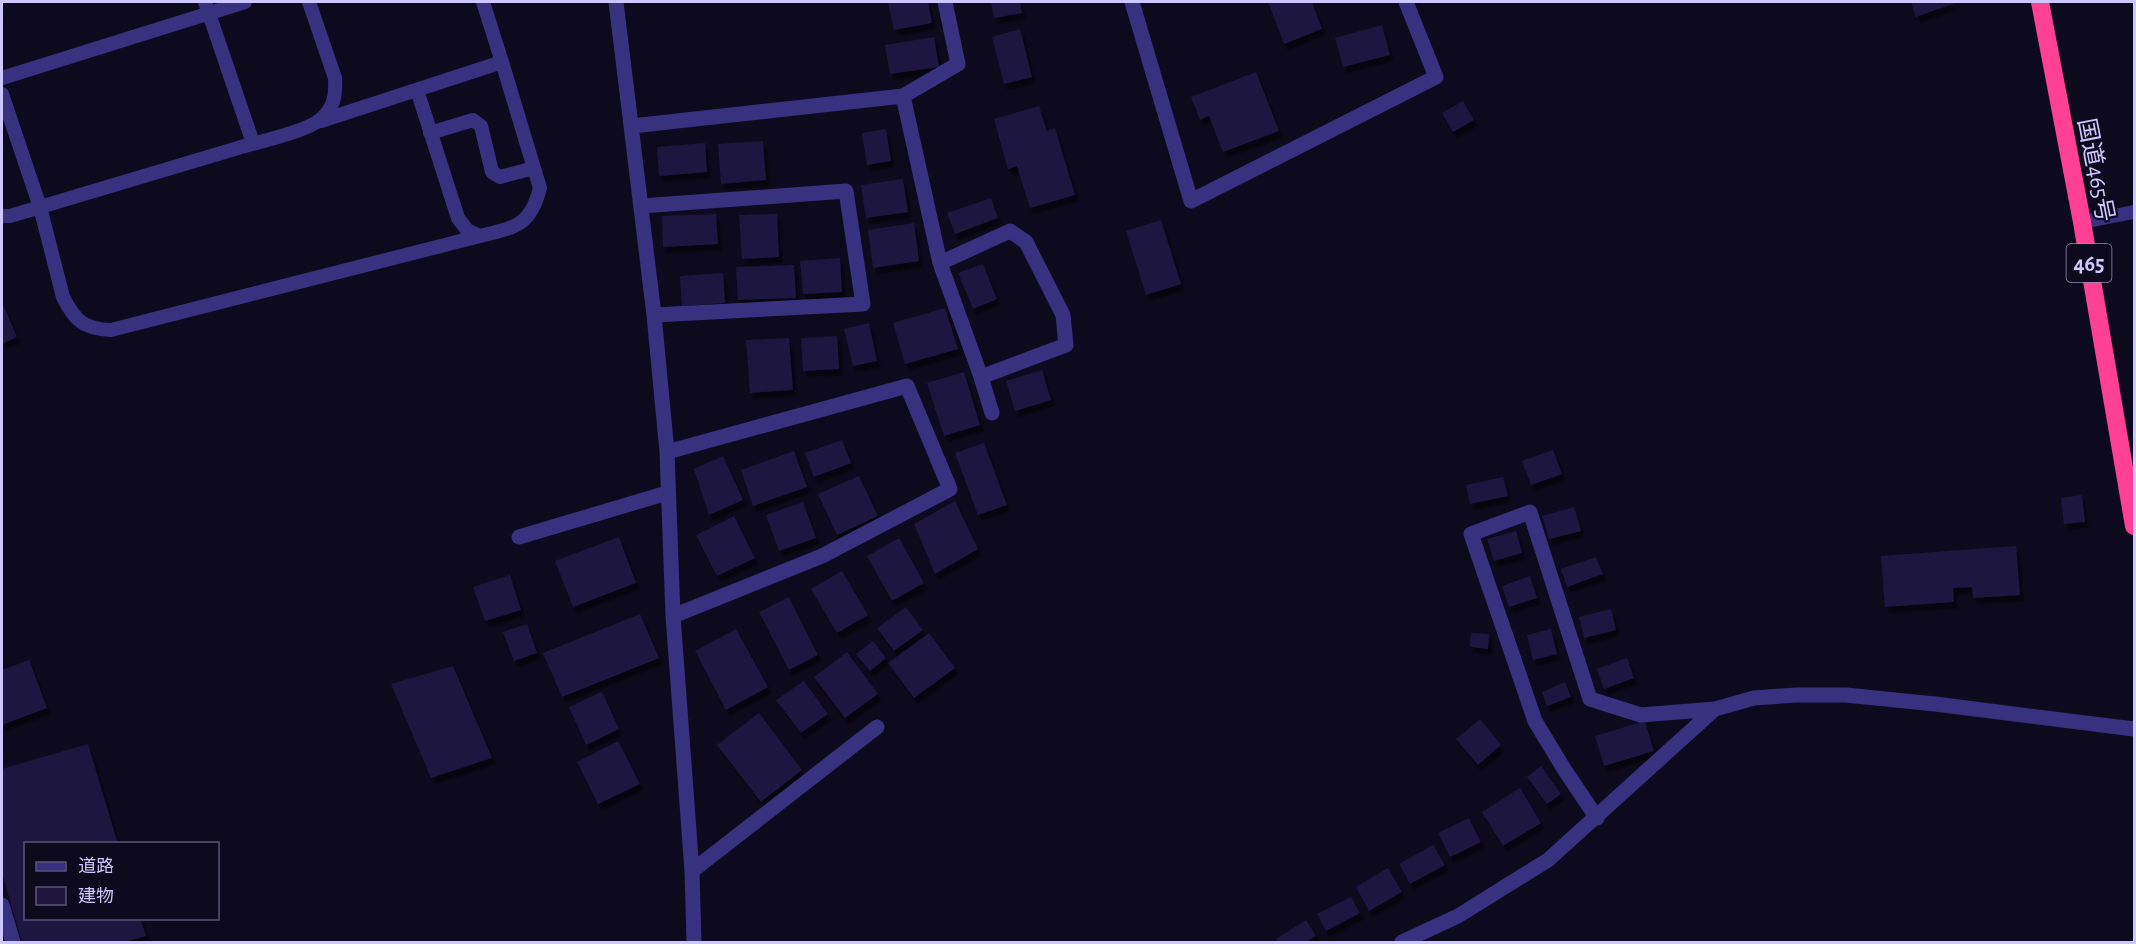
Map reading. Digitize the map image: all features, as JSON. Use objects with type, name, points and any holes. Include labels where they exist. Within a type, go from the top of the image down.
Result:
[{"type":"highway","name":"国道465号","points":[[2040,2],[2082,222],[2134,526]]},
{"type":"street","points":[[616,2],[654,315],[667,452],[667,493],[692,871],[694,942]]},
{"type":"street","points":[[632,126],[903,96],[958,64],[945,2]]},
{"type":"street","points":[[1132,2],[1191,201],[1436,77],[1406,2]]},
{"type":"street","points":[[903,96],[939,263],[992,413]]},
{"type":"street","points":[[641,206],[846,191],[863,304],[654,315]]},
{"type":"street","points":[[939,263],[1010,231],[1026,242],[1063,315],[1066,345],[981,377]]},
{"type":"street","points":[[667,452],[907,386],[950,489],[822,556],[674,616]]},
{"type":"street","points":[[519,537],[667,493]]},
{"type":"street","points":[[1596,818],[1535,721],[1471,534],[1530,512],[1590,699],[1641,715],[1715,709],[1754,698],[1845,695],[2134,729]]},
{"type":"street","points":[[1402,942],[1458,916],[1548,860],[1715,709]]},
{"type":"street","points":[[692,871],[877,727]]},
{"type":"street","points":[[2,905],[13,942]]},
{"type":"lane","points":[[2,78],[207,7],[245,2]]},
{"type":"lane","points":[[309,2],[335,78],[336,90],[333,102],[319,121]]},
{"type":"lane","points":[[2,94],[40,207],[63,297],[70,311],[82,324],[96,330],[111,330],[512,228],[528,218],[535,207],[540,189],[483,2]]},
{"type":"lane","points":[[207,7],[253,143]]},
{"type":"lane","points":[[2,216],[10,216],[253,143],[502,62]]},
{"type":"lane","points":[[417,90],[458,218],[467,230],[480,236]]},
{"type":"lane","points":[[430,133],[473,120],[481,126],[492,172],[500,177],[534,168]]},
{"type":"lane","points":[[2082,222],[2134,212]]},
{"type":"building","points":[[888,2],[928,2],[932,23],[894,30]]},
{"type":"building","points":[[991,2],[1020,2],[1022,13],[994,18]]},
{"type":"building","points":[[1268,2],[1312,2],[1322,29],[1284,44]]},
{"type":"building","points":[[1911,2],[1958,2],[1916,17]]},
{"type":"building","points":[[1382,25],[1390,55],[1343,67],[1335,38]]},
{"type":"building","points":[[1020,29],[1032,77],[1004,84],[992,37]]},
{"type":"building","points":[[934,37],[939,67],[890,74],[885,45]]},
{"type":"building","points":[[1256,72],[1279,131],[1223,152],[1209,116],[1200,120],[1191,97]]},
{"type":"building","points":[[1463,101],[1474,120],[1453,132],[1442,113]]},
{"type":"building","points":[[1039,106],[1047,131],[1055,128],[1075,195],[1030,208],[1017,166],[1008,169],[994,119]]},
{"type":"building","points":[[886,129],[891,161],[867,165],[862,133]]},
{"type":"building","points":[[763,141],[766,180],[721,184],[718,144]]},
{"type":"building","points":[[705,143],[707,172],[659,176],[657,147]]},
{"type":"building","points":[[903,179],[908,212],[866,218],[861,185]]},
{"type":"building","points":[[991,198],[998,218],[955,234],[947,213]]},
{"type":"building","points":[[716,214],[718,244],[663,247],[662,216]]},
{"type":"building","points":[[777,214],[779,257],[742,259],[739,215]]},
{"type":"building","points":[[1161,220],[1181,284],[1146,295],[1126,231]]},
{"type":"building","points":[[914,223],[919,261],[873,268],[868,230]]},
{"type":"building","points":[[840,258],[842,292],[803,294],[800,261]]},
{"type":"building","points":[[983,264],[997,299],[973,309],[958,273]]},
{"type":"building","points":[[794,265],[796,298],[738,300],[736,267]]},
{"type":"building","points":[[723,273],[725,303],[682,306],[680,276]]},
{"type":"building","points":[[2,302],[17,337],[2,344]]},
{"type":"building","points":[[945,308],[958,349],[905,364],[893,323]]},
{"type":"building","points":[[869,323],[877,361],[853,366],[844,329]]},
{"type":"building","points":[[837,336],[839,369],[803,371],[801,338]]},
{"type":"building","points":[[789,338],[793,390],[750,393],[746,340]]},
{"type":"building","points":[[1042,370],[1051,400],[1015,411],[1006,381]]},
{"type":"building","points":[[964,372],[980,425],[944,436],[927,383]]},
{"type":"building","points":[[842,440],[851,463],[814,477],[805,453]]},
{"type":"building","points":[[984,443],[1007,505],[978,515],[955,453]]},
{"type":"building","points":[[1553,450],[1562,474],[1531,485],[1522,461]]},
{"type":"building","points":[[794,451],[807,487],[753,506],[741,470]]},
{"type":"building","points":[[723,456],[743,500],[709,515],[694,469]]},
{"type":"building","points":[[859,476],[878,516],[837,535],[818,494]]},
{"type":"building","points":[[1503,477],[1508,496],[1470,504],[1466,485]]},
{"type":"building","points":[[2082,495],[2085,522],[2064,524],[2061,498]]},
{"type":"building","points":[[955,501],[978,549],[935,574],[914,524]]},
{"type":"building","points":[[803,502],[816,538],[779,551],[766,515]]},
{"type":"building","points":[[1574,507],[1581,531],[1549,539],[1542,516]]},
{"type":"building","points":[[734,516],[755,558],[717,576],[696,535]]},
{"type":"building","points":[[1516,531],[1522,553],[1494,561],[1487,539]]},
{"type":"building","points":[[619,537],[636,583],[573,607],[555,561]]},
{"type":"building","points":[[899,538],[924,583],[892,601],[867,556]]},
{"type":"building","points":[[2016,546],[2020,595],[1973,598],[1972,587],[1953,588],[1954,602],[1885,607],[1881,556]]},
{"type":"building","points":[[1596,557],[1603,574],[1567,587],[1561,569]]},
{"type":"building","points":[[842,571],[868,615],[837,633],[811,589]]},
{"type":"building","points":[[510,575],[521,610],[485,621],[473,587]]},
{"type":"building","points":[[1530,576],[1537,598],[1509,607],[1502,586]]},
{"type":"building","points":[[789,597],[818,655],[789,670],[759,612]]},
{"type":"building","points":[[906,607],[923,630],[894,651],[877,628]]},
{"type":"building","points":[[1611,609],[1616,630],[1584,638],[1579,617]]},
{"type":"building","points":[[640,614],[659,658],[562,697],[543,653]]},
{"type":"building","points":[[527,624],[537,653],[514,661],[503,632]]},
{"type":"building","points":[[736,629],[768,687],[726,710],[695,651]]},
{"type":"building","points":[[1551,629],[1557,654],[1533,660],[1527,635]]},
{"type":"building","points":[[929,633],[955,668],[914,698],[888,663]]},
{"type":"building","points":[[1471,633],[1489,634],[1488,649],[1470,647]]},
{"type":"building","points":[[873,641],[886,658],[870,671],[856,654]]},
{"type":"building","points":[[847,652],[878,694],[845,718],[814,677]]},
{"type":"building","points":[[1627,658],[1634,678],[1604,689],[1597,669]]},
{"type":"building","points":[[29,660],[47,708],[2,725],[2,670]]},
{"type":"building","points":[[453,666],[492,758],[431,778],[391,684]]},
{"type":"building","points":[[804,681],[828,714],[801,733],[776,700]]},
{"type":"building","points":[[1565,682],[1571,697],[1547,706],[1542,692]]},
{"type":"building","points":[[602,692],[619,729],[586,745],[569,707]]},
{"type":"building","points":[[759,713],[802,770],[761,802],[717,745]]},
{"type":"building","points":[[1480,719],[1501,745],[1478,765],[1456,739]]},
{"type":"building","points":[[1645,721],[1654,751],[1604,766],[1595,736]]},
{"type":"building","points":[[618,741],[640,784],[598,804],[577,762]]},
{"type":"building","points":[[88,744],[117,842],[24,842],[24,920],[141,920],[146,936],[124,942],[22,942],[2,873],[2,769]]},
{"type":"building","points":[[1541,766],[1561,794],[1547,804],[1527,777]]},
{"type":"building","points":[[1520,788],[1541,823],[1503,846],[1482,812]]},
{"type":"building","points":[[1469,818],[1481,842],[1450,857],[1438,833]]},
{"type":"building","points":[[1433,845],[1445,865],[1410,884],[1399,864]]},
{"type":"building","points":[[1388,868],[1402,892],[1369,911],[1356,887]]},
{"type":"building","points":[[1351,897],[1360,913],[1326,931],[1317,914]]},
{"type":"building","points":[[1306,920],[1316,936],[1306,942],[1278,942],[1276,939]]}]
